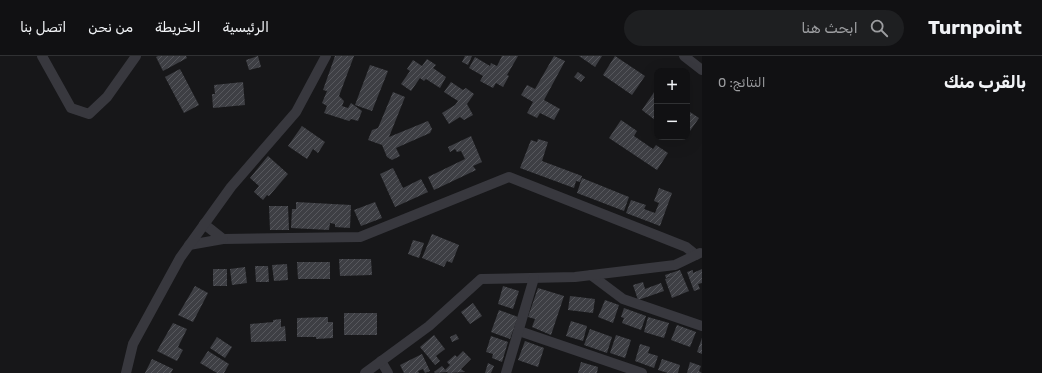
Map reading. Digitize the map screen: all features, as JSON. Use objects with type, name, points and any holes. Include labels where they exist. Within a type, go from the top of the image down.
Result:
[{"type":"street","points":[[42,56],[71,108],[89,114],[107,97],[136,56]]},
{"type":"street","points":[[126,373],[133,344],[180,258],[231,187],[296,112],[326,56]]},
{"type":"street","points":[[684,56],[702,70]]},
{"type":"street","points":[[189,245],[223,238],[360,237],[509,177],[686,246],[699,253]]},
{"type":"street","points":[[204,224],[223,238]]},
{"type":"street","points":[[365,373],[429,326],[481,279],[575,278],[675,265],[699,253]]},
{"type":"street","points":[[591,276],[623,299],[702,326]]},
{"type":"street","points":[[506,373],[534,278]]},
{"type":"street","points":[[519,330],[642,373]]},
{"type":"street","points":[[381,361],[388,373]]},
{"type":"building","points":[[186,56],[187,58],[163,71],[156,57]]},
{"type":"building","points":[[258,56],[261,67],[249,70],[246,60]]},
{"type":"building","points":[[335,56],[354,56],[339,96],[344,101],[342,106],[348,108],[351,103],[362,111],[358,121],[351,119],[349,121],[324,113],[327,106],[322,103],[327,91],[323,90]]},
{"type":"building","points":[[465,56],[472,56],[468,65],[462,62]]},
{"type":"building","points":[[502,56],[518,56],[507,75],[509,76],[503,87],[496,83],[493,88],[480,81],[483,76],[469,68],[475,57],[490,66],[491,63],[497,66]]},
{"type":"building","points":[[554,56],[565,61],[544,100],[560,109],[554,120],[540,113],[537,118],[527,113],[533,102],[521,95],[527,85],[535,89]]},
{"type":"building","points":[[579,56],[602,56],[595,67]]},
{"type":"building","points":[[615,56],[645,76],[632,95],[603,75]]},
{"type":"building","points":[[427,59],[436,65],[433,68],[446,77],[440,88],[426,79],[424,81],[420,78],[411,91],[401,84],[410,71],[407,69],[413,60],[422,66]]},
{"type":"building","points":[[370,65],[388,71],[372,111],[355,105]]},
{"type":"building","points":[[180,69],[199,105],[184,113],[165,77]]},
{"type":"building","points":[[578,72],[585,77],[581,82],[574,77]]},
{"type":"building","points":[[243,82],[245,105],[213,108],[212,94],[215,94],[214,85]]},
{"type":"building","points":[[451,82],[463,90],[466,88],[474,94],[467,104],[473,115],[464,120],[460,117],[449,124],[442,113],[455,105],[458,101],[444,92]]},
{"type":"building","points":[[393,92],[405,97],[389,137],[428,121],[432,129],[430,133],[396,148],[400,156],[392,160],[387,157],[382,145],[368,140],[372,130],[378,128]]},
{"type":"building","points":[[654,92],[654,119],[642,110]]},
{"type":"building","points":[[690,112],[699,118],[690,131]]},
{"type":"building","points":[[621,120],[637,131],[634,136],[653,149],[656,145],[668,153],[657,170],[609,138]]},
{"type":"building","points":[[302,126],[325,142],[318,153],[313,149],[307,159],[288,146]]},
{"type":"building","points":[[471,136],[482,162],[473,166],[476,170],[434,190],[428,177],[465,159],[461,151],[457,152],[455,149],[450,152],[448,147]]},
{"type":"building","points":[[538,139],[548,142],[542,161],[582,176],[580,182],[576,181],[574,188],[520,168],[531,140],[537,142]]},
{"type":"building","points":[[268,156],[288,174],[269,196],[267,195],[263,200],[254,192],[259,186],[250,178]]},
{"type":"building","points":[[393,168],[403,188],[421,179],[428,192],[395,207],[380,174]]},
{"type":"building","points":[[582,178],[629,197],[624,211],[577,193]]},
{"type":"building","points":[[659,188],[672,193],[660,226],[626,213],[631,200],[646,205],[644,209],[655,213],[659,203],[654,201]]},
{"type":"building","points":[[296,202],[351,205],[350,228],[335,227],[335,224],[330,223],[329,230],[291,228],[292,209],[296,209]]},
{"type":"building","points":[[375,202],[382,218],[361,226],[354,210]]},
{"type":"building","points":[[269,206],[288,206],[289,230],[270,230]]},
{"type":"building","points":[[432,234],[459,245],[452,263],[447,261],[444,267],[422,258]]},
{"type":"building","points":[[413,240],[424,243],[419,258],[408,254]]},
{"type":"building","points":[[339,259],[371,259],[372,275],[340,276]]},
{"type":"building","points":[[297,262],[330,262],[330,279],[298,279]]},
{"type":"building","points":[[287,264],[288,280],[274,281],[272,265]]},
{"type":"building","points":[[255,266],[268,266],[269,282],[256,282]]},
{"type":"building","points":[[245,267],[247,283],[232,285],[230,269]]},
{"type":"building","points":[[213,269],[227,269],[227,286],[213,286]]},
{"type":"building","points":[[702,269],[702,283],[698,284],[700,289],[694,291],[687,272],[693,270],[693,273]]},
{"type":"building","points":[[680,270],[689,291],[672,298],[665,279],[674,276],[666,278],[665,275]]},
{"type":"building","points":[[643,282],[645,289],[661,283],[664,291],[638,300],[633,285]]},
{"type":"building","points":[[195,286],[208,293],[193,322],[178,315]]},
{"type":"building","points":[[503,286],[519,291],[513,309],[498,304]]},
{"type":"building","points":[[538,288],[564,296],[551,335],[532,327],[535,319],[528,317]]},
{"type":"building","points":[[570,296],[595,299],[593,313],[568,310]]},
{"type":"building","points":[[605,300],[619,305],[613,323],[598,317]]},
{"type":"building","points":[[473,303],[482,316],[470,324],[461,312]]},
{"type":"building","points":[[624,308],[646,316],[641,330],[622,323],[624,318],[621,317]]},
{"type":"building","points":[[499,310],[518,317],[510,339],[491,332]]},
{"type":"building","points":[[344,313],[377,313],[377,335],[344,335]]},
{"type":"building","points":[[328,317],[328,322],[333,322],[333,338],[316,339],[316,337],[297,337],[297,318]]},
{"type":"building","points":[[648,317],[669,323],[664,338],[644,332]]},
{"type":"building","points":[[281,319],[281,327],[285,326],[286,341],[251,342],[250,324],[273,322],[273,320]]},
{"type":"building","points":[[571,321],[587,326],[583,341],[566,336]]},
{"type":"building","points":[[173,323],[187,329],[178,347],[183,350],[177,361],[157,351]]},
{"type":"building","points":[[677,325],[696,332],[690,347],[671,340]]},
{"type":"building","points":[[590,329],[612,337],[607,353],[584,345]]},
{"type":"building","points":[[456,334],[459,339],[452,342],[450,337]]},
{"type":"building","points":[[434,335],[445,349],[436,356],[440,361],[435,365],[420,347]]},
{"type":"building","points":[[616,335],[631,340],[625,358],[610,353]]},
{"type":"building","points":[[491,336],[508,342],[502,362],[492,358],[493,354],[486,352]]},
{"type":"building","points":[[217,337],[232,347],[225,358],[210,348]]},
{"type":"building","points":[[702,338],[702,354],[697,352]]},
{"type":"building","points":[[525,341],[544,348],[538,367],[518,360]]},
{"type":"building","points":[[640,344],[650,347],[648,353],[658,356],[654,368],[635,361]]},
{"type":"building","points":[[208,351],[229,364],[224,373],[217,373],[200,363]]},
{"type":"building","points":[[463,351],[471,359],[461,369],[465,372],[448,373],[445,370],[450,365],[447,362],[455,355],[457,357]]},
{"type":"building","points":[[422,354],[430,371],[425,373],[423,369],[418,371],[419,373],[404,373],[400,365]]},
{"type":"building","points":[[152,359],[173,369],[171,373],[145,373]]},
{"type":"building","points":[[662,359],[680,365],[678,373],[668,373],[658,370]]},
{"type":"building","points":[[581,362],[598,367],[597,373],[578,373]]},
{"type":"building","points":[[690,362],[701,366],[699,371],[702,373],[687,373]]},
{"type":"building","points":[[488,363],[494,366],[491,373],[485,373]]},
{"type":"building","points":[[442,366],[447,372],[434,372]]}]
